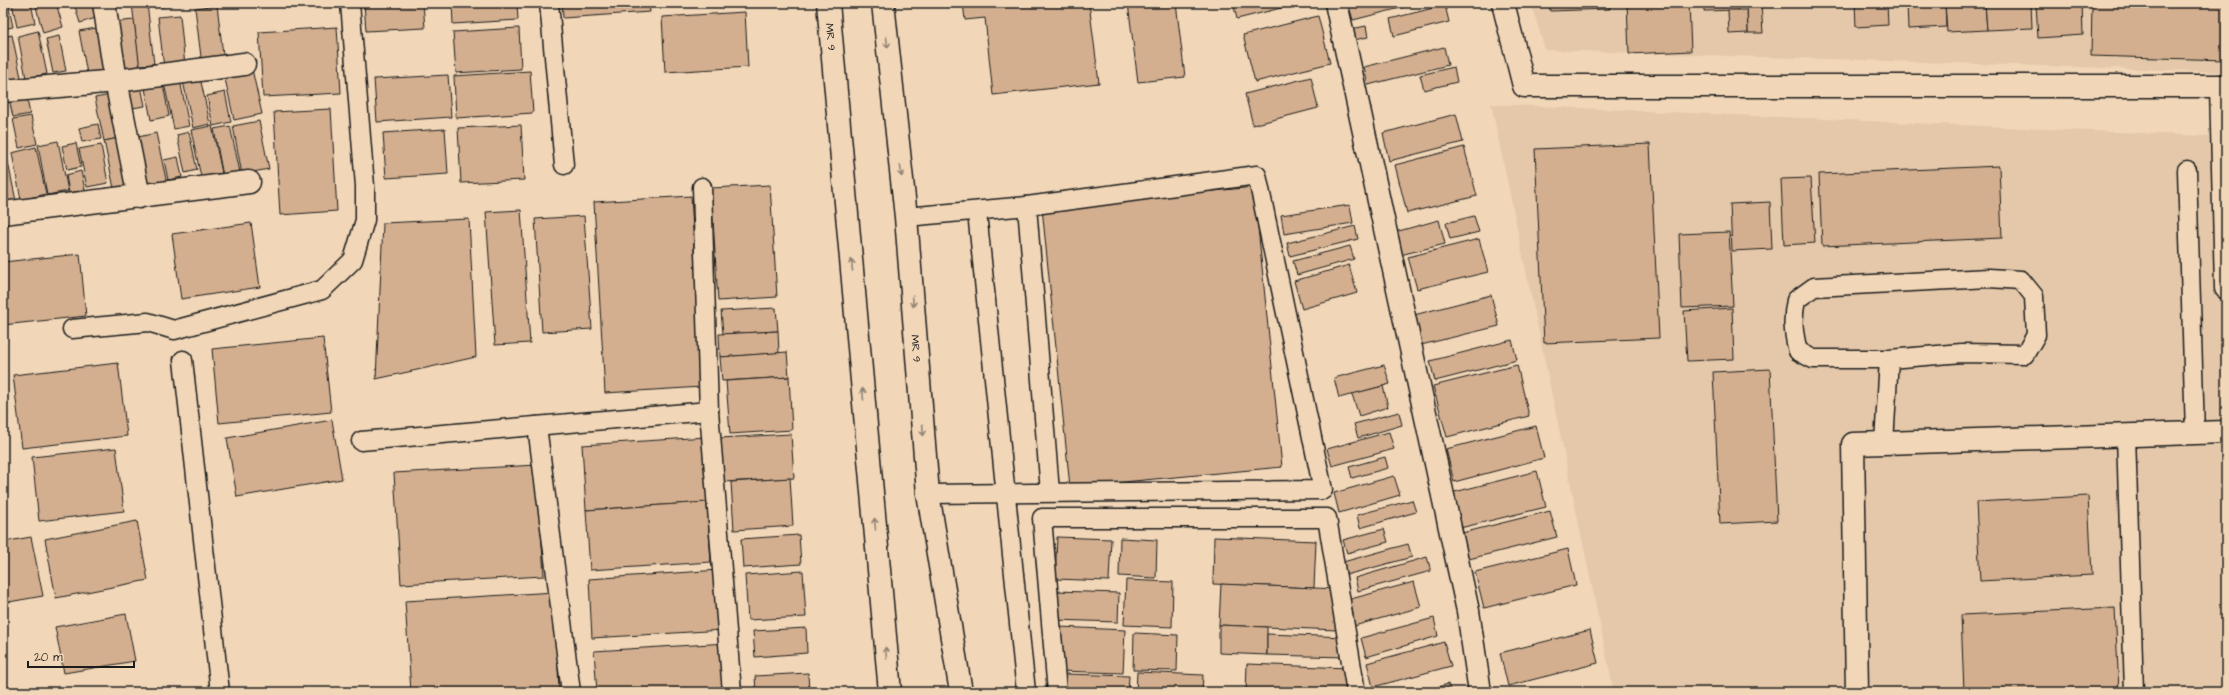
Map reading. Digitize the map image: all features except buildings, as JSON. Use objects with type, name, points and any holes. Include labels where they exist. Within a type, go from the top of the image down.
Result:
[{"type":"street","points":[[104,3],[116,81],[138,197]]},
{"type":"street","name":"MR 9","points":[[828,3],[890,692]]},
{"type":"street","name":"MR 9","points":[[883,3],[906,217],[928,494],[961,692]]},
{"type":"street","points":[[1336,3],[1466,604],[1480,692]]},
{"type":"street","points":[[1503,3],[1524,86],[2224,86],[2226,288]]},
{"type":"street","points":[[3,91],[116,81],[244,64]]},
{"type":"street","points":[[3,213],[249,182]]},
{"type":"street","points":[[1857,692],[1853,444],[2226,432]]},
{"type":"lane","points":[[72,328],[148,322],[174,330],[322,290],[353,260],[365,220],[365,186],[350,3]]},
{"type":"lane","points":[[549,3],[564,165]]},
{"type":"lane","points":[[2187,170],[2195,432]]},
{"type":"lane","points":[[906,217],[977,212],[1257,175],[1323,490],[928,494]]},
{"type":"lane","points":[[702,187],[709,411],[732,692]]},
{"type":"lane","points":[[1027,206],[1050,492]]},
{"type":"lane","points":[[977,212],[1026,692]]},
{"type":"lane","points":[[1989,278],[2021,280],[2034,296],[2036,336],[2025,354],[1962,354],[1889,358],[1813,359],[1798,351],[1793,325],[1796,300],[1814,287],[1989,278]]},
{"type":"lane","points":[[1884,443],[1889,358]]},
{"type":"lane","points":[[183,360],[220,692]]},
{"type":"lane","points":[[361,441],[709,411]]},
{"type":"lane","points":[[537,426],[571,692]]},
{"type":"lane","points":[[2126,435],[2134,692]]},
{"type":"lane","points":[[1057,692],[1042,518],[1327,518],[1356,692]]},
{"type":"shaded area","points":[[1531,3],[2226,3],[2226,72],[1545,50]]},
{"type":"shaded area","points":[[1491,104],[2226,137],[2226,692],[1614,692]]}]
